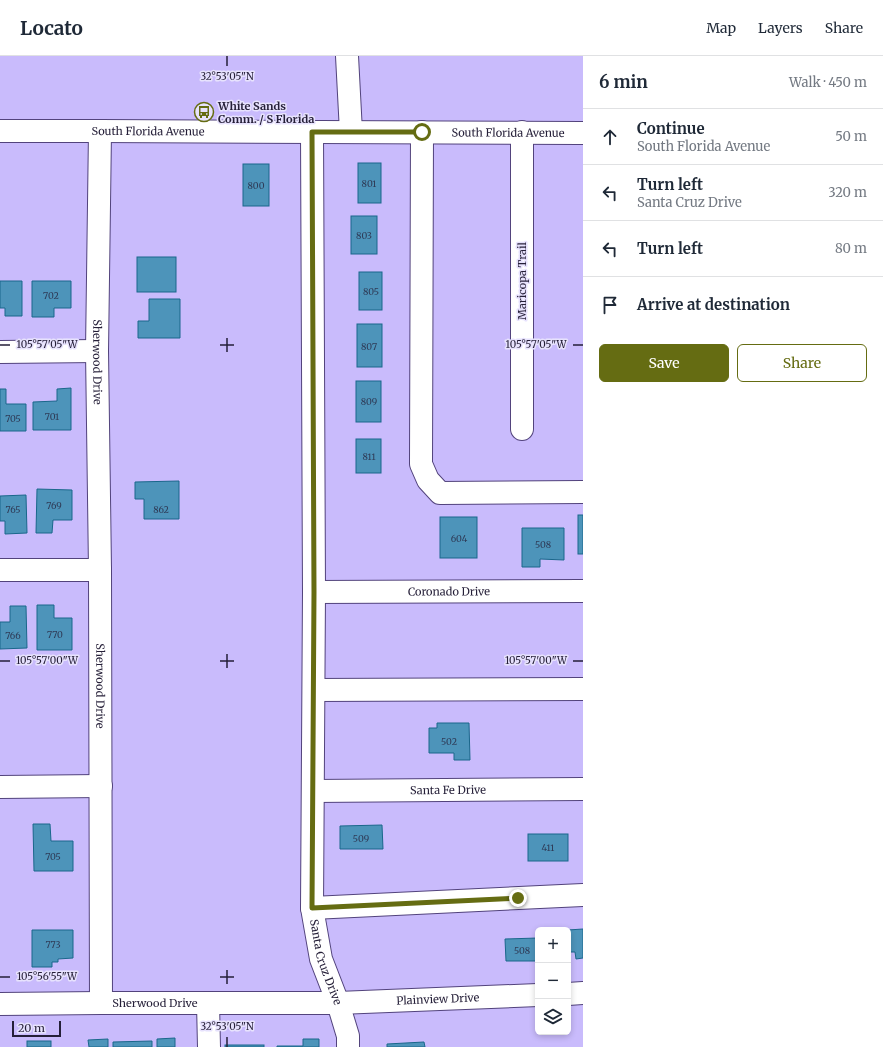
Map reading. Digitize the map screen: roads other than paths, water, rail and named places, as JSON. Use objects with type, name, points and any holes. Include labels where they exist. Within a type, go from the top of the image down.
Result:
[{"type":"street","points":[[348,56],[350,132]]},
{"type":"street","name":"South Florida Avenue","points":[[0,131],[583,133]]},
{"type":"street","name":"Sherwood Drive","points":[[100,131],[97,351],[100,570],[100,1003],[338,1003]]},
{"type":"street","name":"Santa Cruz Drive","points":[[312,132],[314,592],[312,908],[321,959],[338,1003],[348,1036],[348,1047]]},
{"type":"street","points":[[422,132],[421,464],[428,480],[440,493],[583,492]]},
{"type":"street","name":"Maricopa Trail","points":[[522,132],[522,429]]},
{"type":"street","points":[[0,352],[97,351]]},
{"type":"street","points":[[0,570],[100,570]]},
{"type":"street","name":"Coronado Drive","points":[[314,592],[583,591]]},
{"type":"street","points":[[314,690],[583,689]]},
{"type":"street","points":[[0,787],[100,786]]},
{"type":"street","name":"Santa Fe Drive","points":[[313,791],[583,789]]},
{"type":"street","points":[[312,908],[583,895]]},
{"type":"street","points":[[571,994],[583,993]]},
{"type":"street","name":"Plainview Drive","points":[[338,1003],[535,995]]},
{"type":"street","points":[[0,1004],[100,1003]]},
{"type":"street","points":[[208,1003],[209,1047]]},
{"type":"place","name":"White Sands Comm. / S Florida","points":[[204,112]]}]
